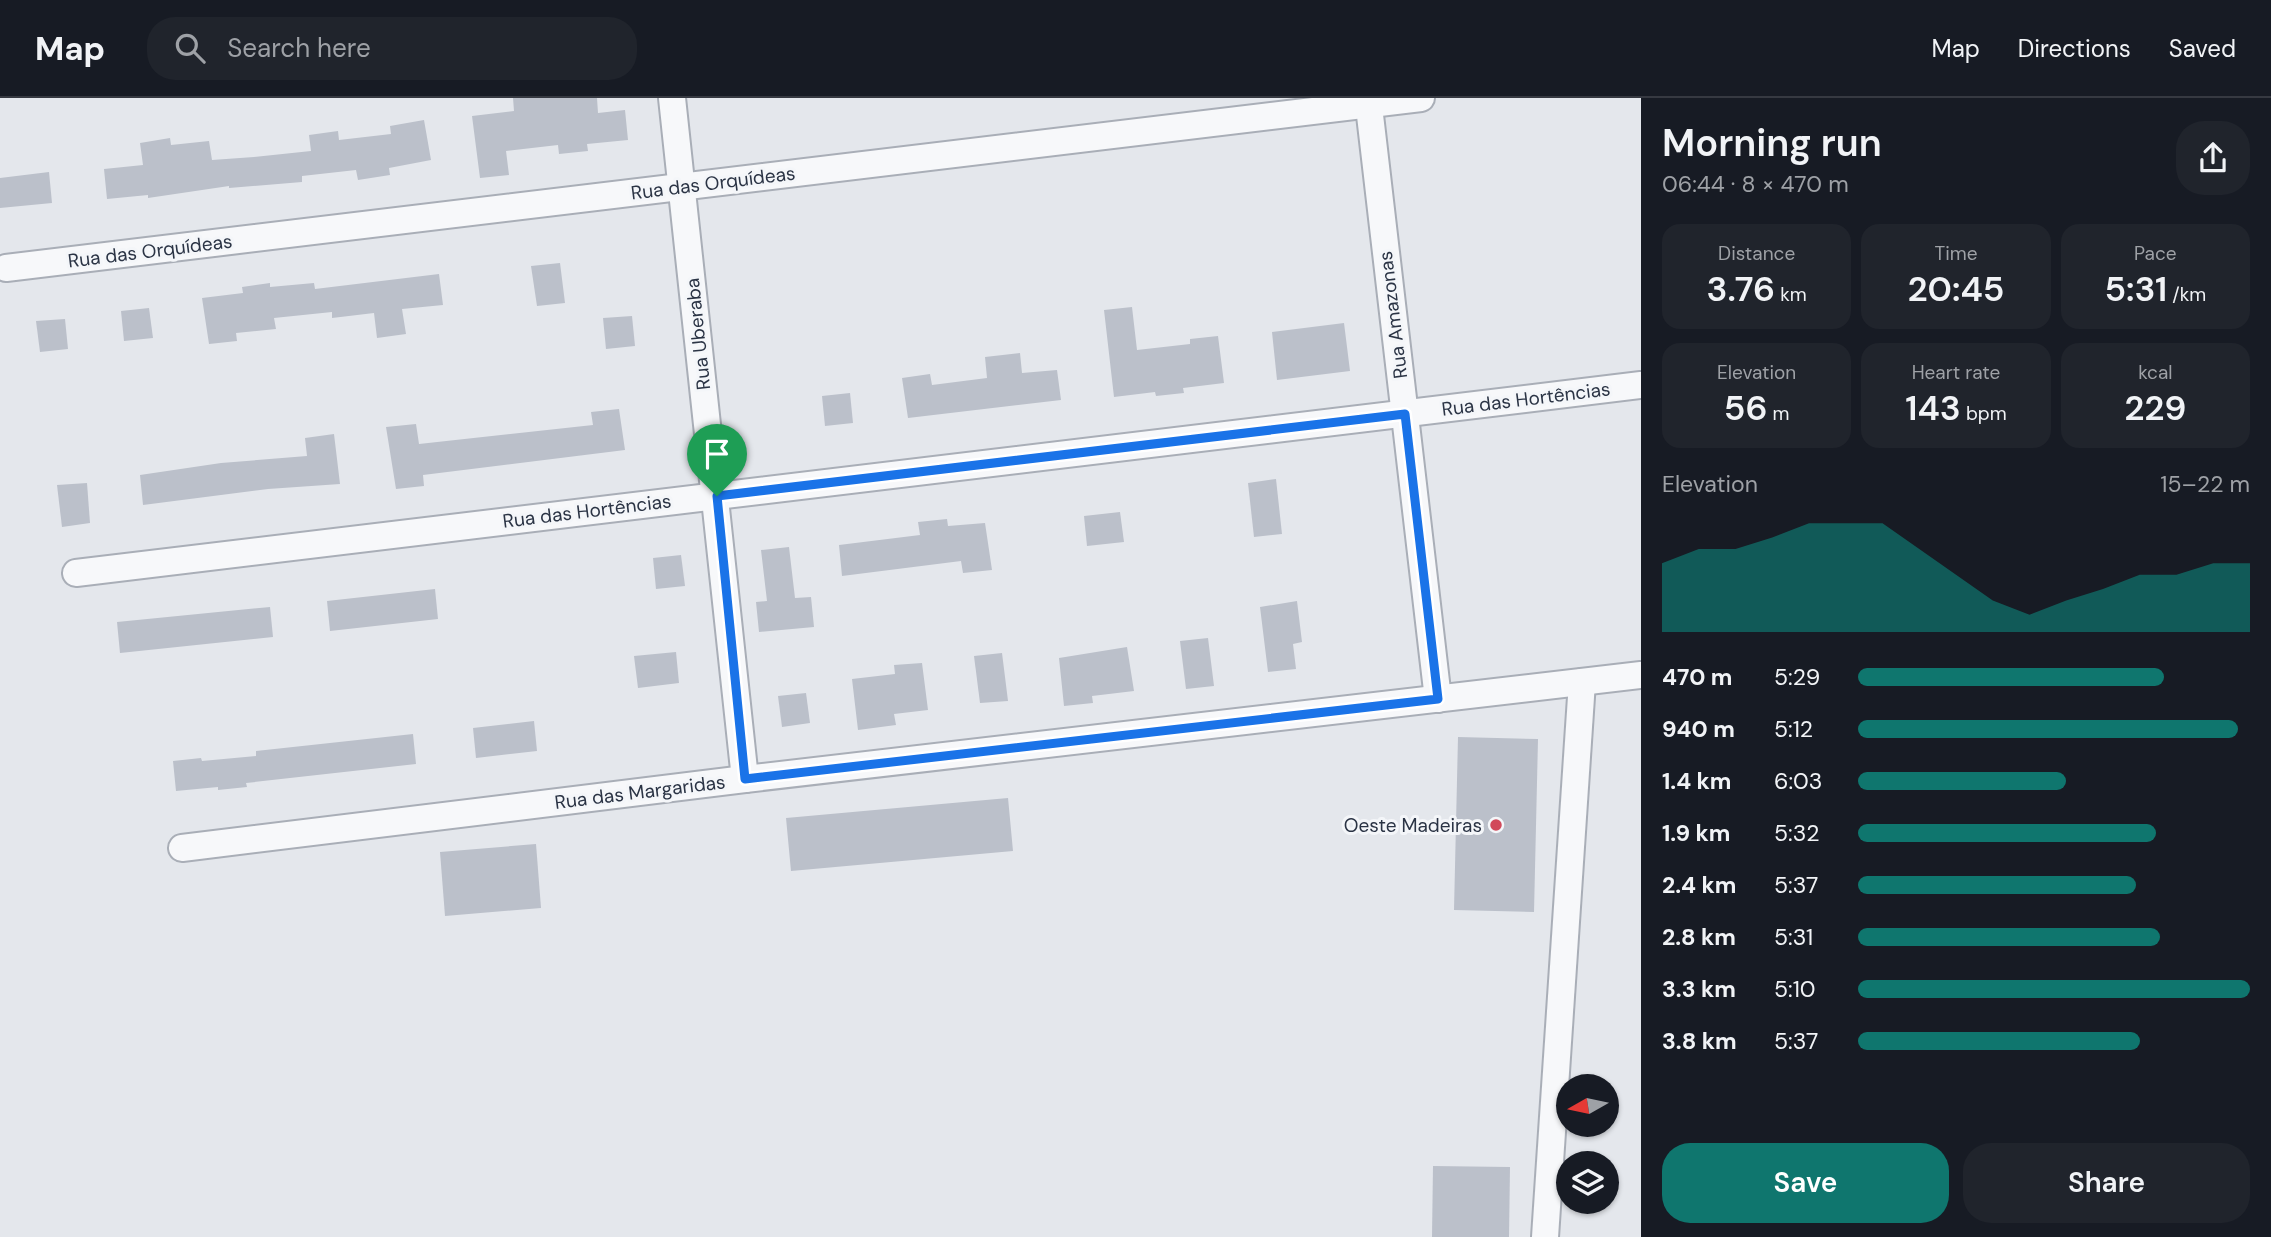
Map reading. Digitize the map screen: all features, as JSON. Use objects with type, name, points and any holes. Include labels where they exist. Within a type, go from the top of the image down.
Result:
[{"type":"street","name":"Rua Uberaba","points":[[672,98],[717,496],[745,779]]},
{"type":"street","name":"Rua das Orquídeas","points":[[6,268],[1369,101],[1421,98]]},
{"type":"street","name":"Rua Amazonas","points":[[1369,101],[1438,699]]},
{"type":"street","name":"Rua das Hortências","points":[[76,573],[1641,385]]},
{"type":"street","name":"Rua das Margaridas","points":[[182,848],[745,779],[1641,675]]},
{"type":"street","points":[[1545,1237],[1582,682]]},
{"type":"building","points":[[513,98],[597,98],[598,113],[625,110],[628,140],[587,144],[588,151],[559,154],[558,145],[506,151],[509,175],[480,178],[472,116],[514,111]]},
{"type":"building","points":[[424,120],[431,160],[389,168],[390,175],[358,180],[356,170],[302,176],[302,182],[229,186],[148,198],[148,195],[107,199],[104,169],[143,165],[140,143],[170,138],[171,145],[209,141],[212,160],[254,157],[311,151],[309,135],[338,131],[339,140],[391,134],[390,126]]},
{"type":"building","points":[[49,172],[52,203],[0,208],[0,178]]},
{"type":"building","points":[[560,263],[565,303],[537,306],[531,266]]},
{"type":"building","points":[[439,274],[443,305],[402,309],[406,334],[377,338],[374,313],[332,318],[332,312],[274,318],[276,329],[236,333],[237,341],[209,344],[202,298],[243,293],[242,287],[270,283],[270,287],[314,283],[315,289]]},
{"type":"building","points":[[1132,307],[1137,350],[1190,344],[1190,339],[1218,336],[1224,383],[1183,388],[1184,393],[1156,396],[1155,392],[1114,397],[1104,310]]},
{"type":"building","points":[[149,308],[153,338],[124,341],[121,311]]},
{"type":"building","points":[[632,316],[635,346],[606,349],[603,318]]},
{"type":"building","points":[[65,319],[68,349],[40,352],[36,321]]},
{"type":"building","points":[[1344,323],[1350,371],[1277,380],[1272,332]]},
{"type":"building","points":[[1020,353],[1022,373],[1057,370],[1061,400],[908,418],[902,378],[930,374],[932,385],[987,378],[985,357]]},
{"type":"building","points":[[850,393],[853,423],[825,426],[822,396]]},
{"type":"building","points":[[619,409],[625,450],[423,475],[424,486],[396,489],[386,427],[416,424],[419,444],[593,425],[591,412]]},
{"type":"building","points":[[334,434],[340,484],[268,489],[143,505],[140,475],[221,463],[307,456],[305,438]]},
{"type":"building","points":[[1276,479],[1282,534],[1254,537],[1248,483]]},
{"type":"building","points":[[87,483],[90,523],[62,527],[57,485]]},
{"type":"building","points":[[1120,512],[1124,542],[1087,546],[1084,516]]},
{"type":"building","points":[[947,519],[948,526],[985,523],[992,570],[963,573],[961,561],[842,576],[839,545],[920,535],[918,522]]},
{"type":"building","points":[[789,547],[795,598],[811,597],[814,627],[759,632],[756,602],[767,601],[761,550]]},
{"type":"building","points":[[681,555],[685,586],[656,589],[653,558]]},
{"type":"building","points":[[435,589],[438,619],[330,631],[327,601]]},
{"type":"building","points":[[1297,601],[1302,642],[1293,644],[1296,669],[1268,672],[1260,607]]},
{"type":"building","points":[[270,607],[273,637],[120,653],[117,622]]},
{"type":"building","points":[[1208,638],[1214,686],[1186,689],[1180,641]]},
{"type":"building","points":[[1127,647],[1134,691],[1092,696],[1093,703],[1064,706],[1059,658]]},
{"type":"building","points":[[676,652],[679,683],[638,688],[634,656]]},
{"type":"building","points":[[1002,653],[1008,701],[980,703],[974,656]]},
{"type":"building","points":[[922,663],[928,710],[894,714],[896,725],[858,730],[852,679],[895,674],[894,665]]},
{"type":"building","points":[[806,693],[810,723],[782,727],[778,696]]},
{"type":"building","points":[[534,721],[537,751],[476,758],[473,728]]},
{"type":"building","points":[[413,734],[416,764],[246,783],[247,787],[176,791],[173,761],[256,756],[256,751]]},
{"type":"building","name":"Oeste Madeiras","points":[[1458,737],[1538,739],[1534,912],[1454,910]]},
{"type":"building","points":[[1008,798],[1013,851],[791,871],[786,818]]},
{"type":"building","points":[[536,844],[541,908],[445,916],[440,852]]},
{"type":"building","points":[[1433,1166],[1510,1167],[1509,1237],[1432,1237]]},
{"type":"place","name":"Oeste Madeiras","points":[[1496,825]]},
{"type":"route","points":[[1405,414],[1438,699],[745,779],[717,496],[1405,414]]}]
